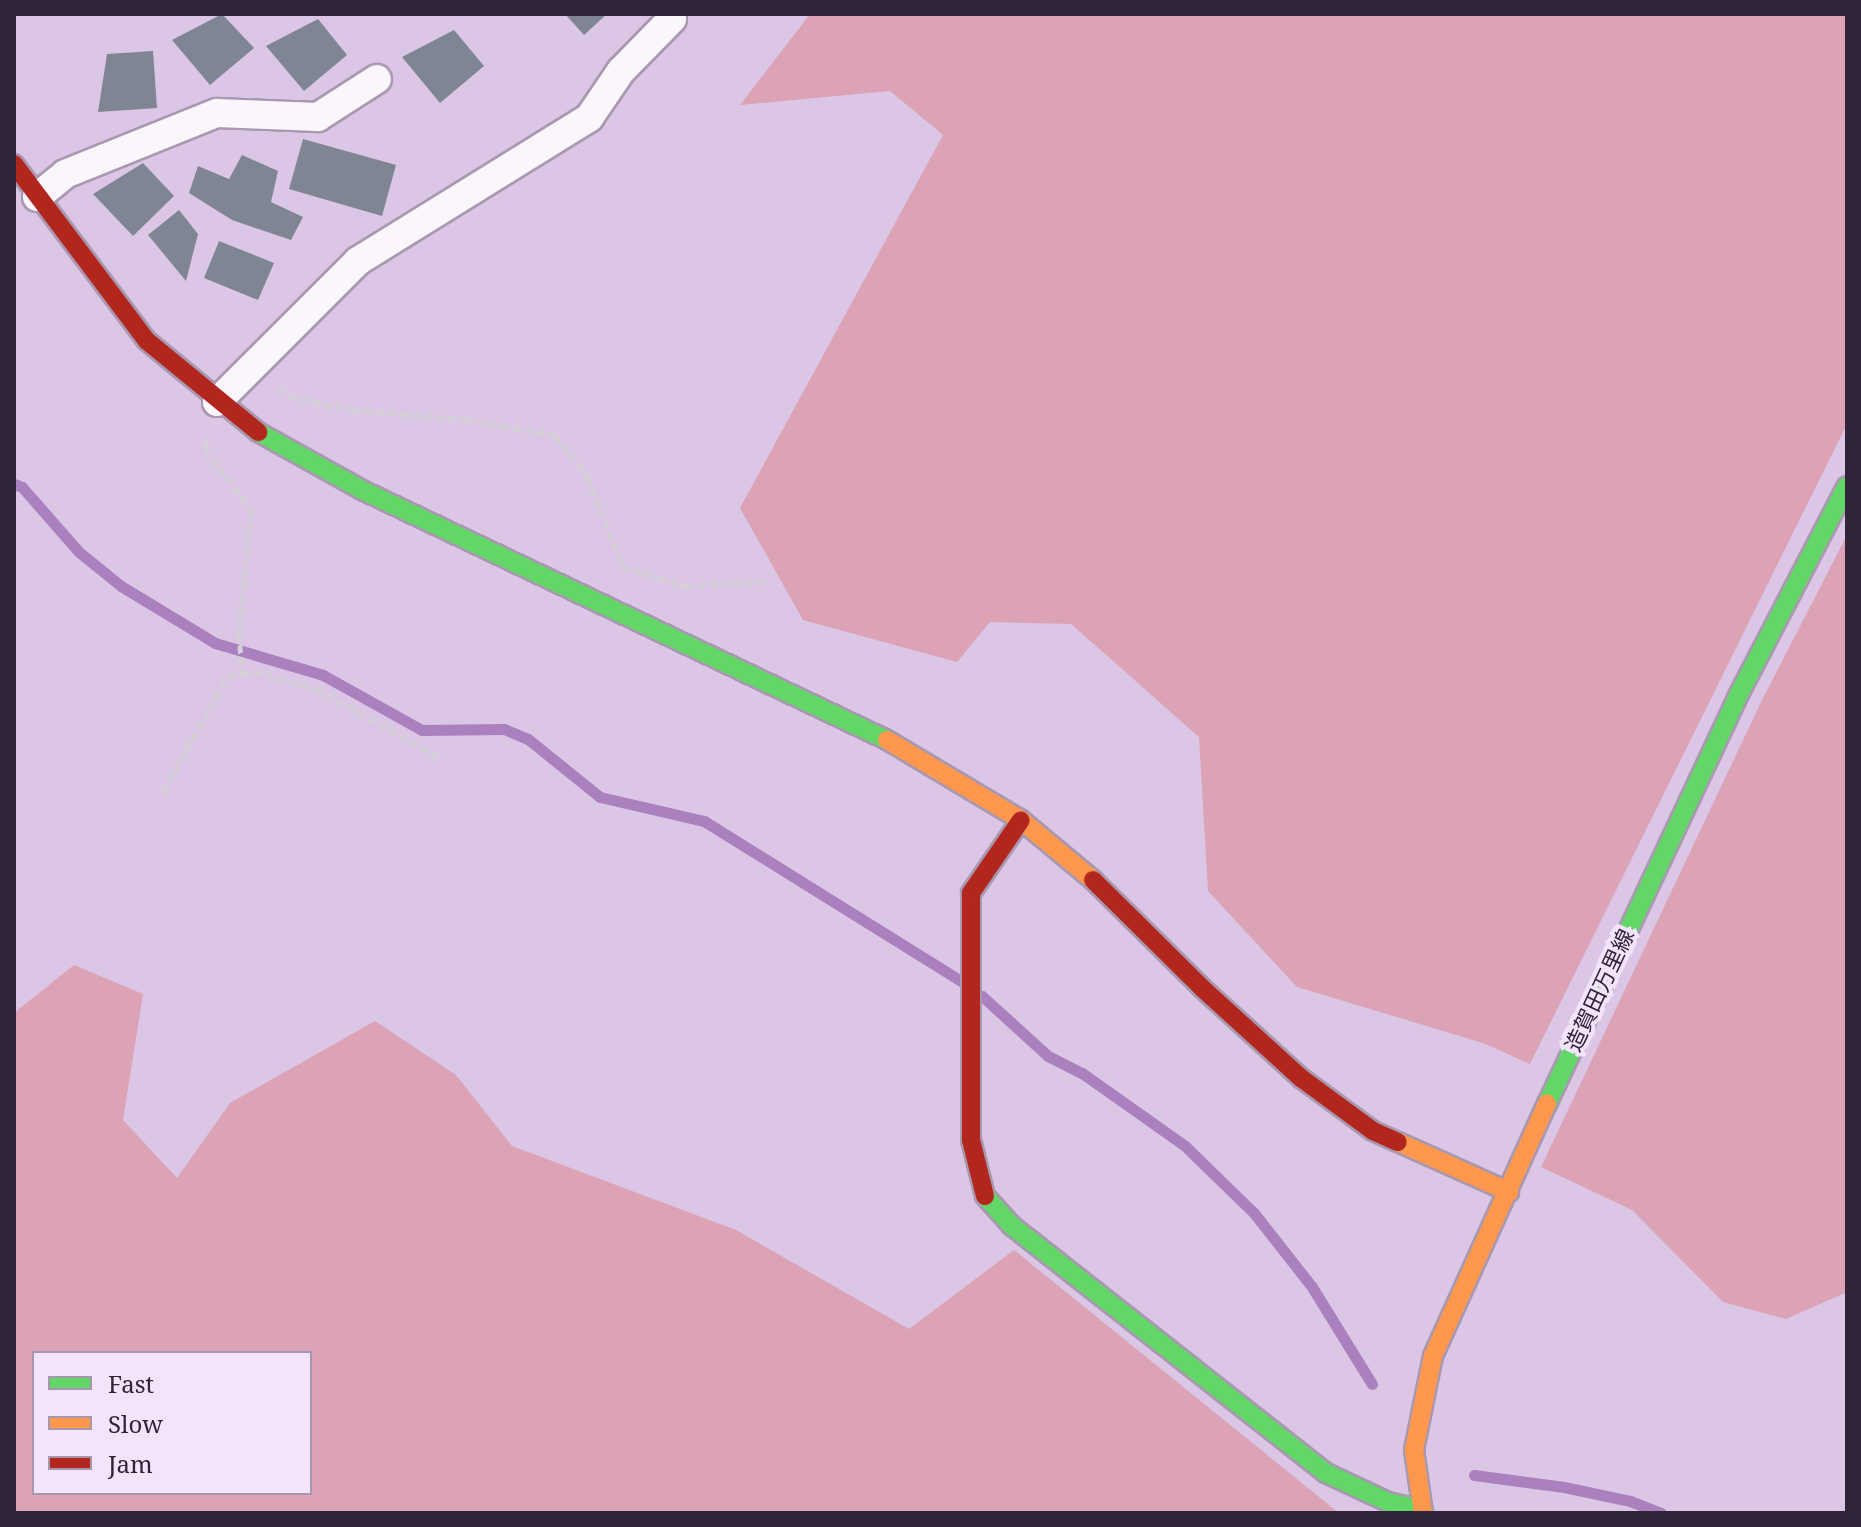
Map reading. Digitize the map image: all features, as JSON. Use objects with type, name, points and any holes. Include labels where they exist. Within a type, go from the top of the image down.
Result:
[{"type":"street","points":[[217,402],[358,261],[589,118],[621,71],[672,19]]},
{"type":"street","points":[[37,197],[65,174],[217,113],[318,117],[377,79]]},
{"type":"street","points":[[14,164],[147,341],[217,402],[258,432],[362,490],[912,752],[1021,820],[1103,888],[1202,988],[1301,1078],[1373,1131],[1509,1192]]},
{"type":"street","name":"造賀田万里線","points":[[1423,1512],[1414,1450],[1433,1356],[1605,975],[1739,694],[1847,486]]},
{"type":"street","points":[[1021,820],[971,893],[971,1140],[983,1194],[1012,1226],[1326,1473],[1388,1502],[1423,1512]]},
{"type":"path","points":[[258,361],[290,396],[353,410],[466,419],[555,435],[587,476],[623,567],[686,586],[770,581]]},
{"type":"path","points":[[217,402],[204,449],[251,510],[239,633],[242,674]]},
{"type":"path","points":[[163,792],[228,676],[255,672],[316,689],[438,757]]},
{"type":"shaded area","points":[[810,14],[1847,14],[1847,424],[1530,1064],[1483,1043],[1297,987],[1208,891],[1199,737],[1071,624],[990,622],[957,662],[803,620],[740,508],[943,135],[890,91],[740,105]]},
{"type":"shaded area","points":[[1847,535],[1847,1292],[1786,1319],[1723,1302],[1632,1210],[1541,1167],[1762,700]]},
{"type":"shaded area","points":[[74,965],[143,994],[123,1120],[177,1178],[230,1103],[375,1021],[456,1075],[512,1146],[736,1230],[909,1329],[1014,1250],[1339,1513],[14,1513],[14,1013]]},
{"type":"building","points":[[222,14],[254,48],[210,85],[172,40]]},
{"type":"building","points":[[565,14],[607,14],[584,35]]},
{"type":"building","points":[[318,19],[347,55],[304,91],[266,46]]},
{"type":"building","points":[[454,30],[484,66],[440,103],[402,57]]},
{"type":"building","points":[[153,51],[157,108],[98,112],[107,54]]},
{"type":"building","points":[[303,139],[396,165],[382,216],[289,189]]},
{"type":"building","points":[[242,155],[278,171],[271,202],[303,217],[291,240],[232,220],[189,193],[198,166],[229,179]]},
{"type":"building","points":[[143,163],[174,196],[133,236],[93,194]]},
{"type":"building","points":[[179,210],[198,234],[186,281],[148,235]]},
{"type":"building","points":[[219,241],[274,263],[258,300],[204,278]]},
{"type":"waterway","points":[[14,484],[22,487],[79,552],[121,586],[215,643],[323,675],[422,730],[504,729],[528,739],[600,797],[704,821],[961,981]]},
{"type":"waterway","points":[[982,996],[1048,1056],[1082,1073],[1185,1146],[1254,1213],[1312,1287],[1372,1384]]},
{"type":"waterway","points":[[1474,1475],[1564,1487],[1630,1501],[1661,1513]]},
{"type":"traffic: fast","points":[[258,432],[362,490],[887,740]]},
{"type":"traffic: fast","points":[[1547,1104],[1739,694],[1847,486]]},
{"type":"traffic: fast","points":[[985,1196],[1012,1226],[1326,1473],[1388,1502],[1423,1510]]},
{"type":"traffic: slow","points":[[887,740],[1021,820],[1093,880]]},
{"type":"traffic: slow","points":[[1423,1513],[1414,1450],[1433,1356],[1547,1104]]},
{"type":"traffic: slow","points":[[1398,1142],[1509,1192]]},
{"type":"traffic: jam","points":[[14,164],[147,341],[258,432]]},
{"type":"traffic: jam","points":[[985,1196],[971,1140],[971,893],[1021,820]]},
{"type":"traffic: jam","points":[[1093,880],[1202,988],[1301,1078],[1373,1131],[1398,1142]]}]
